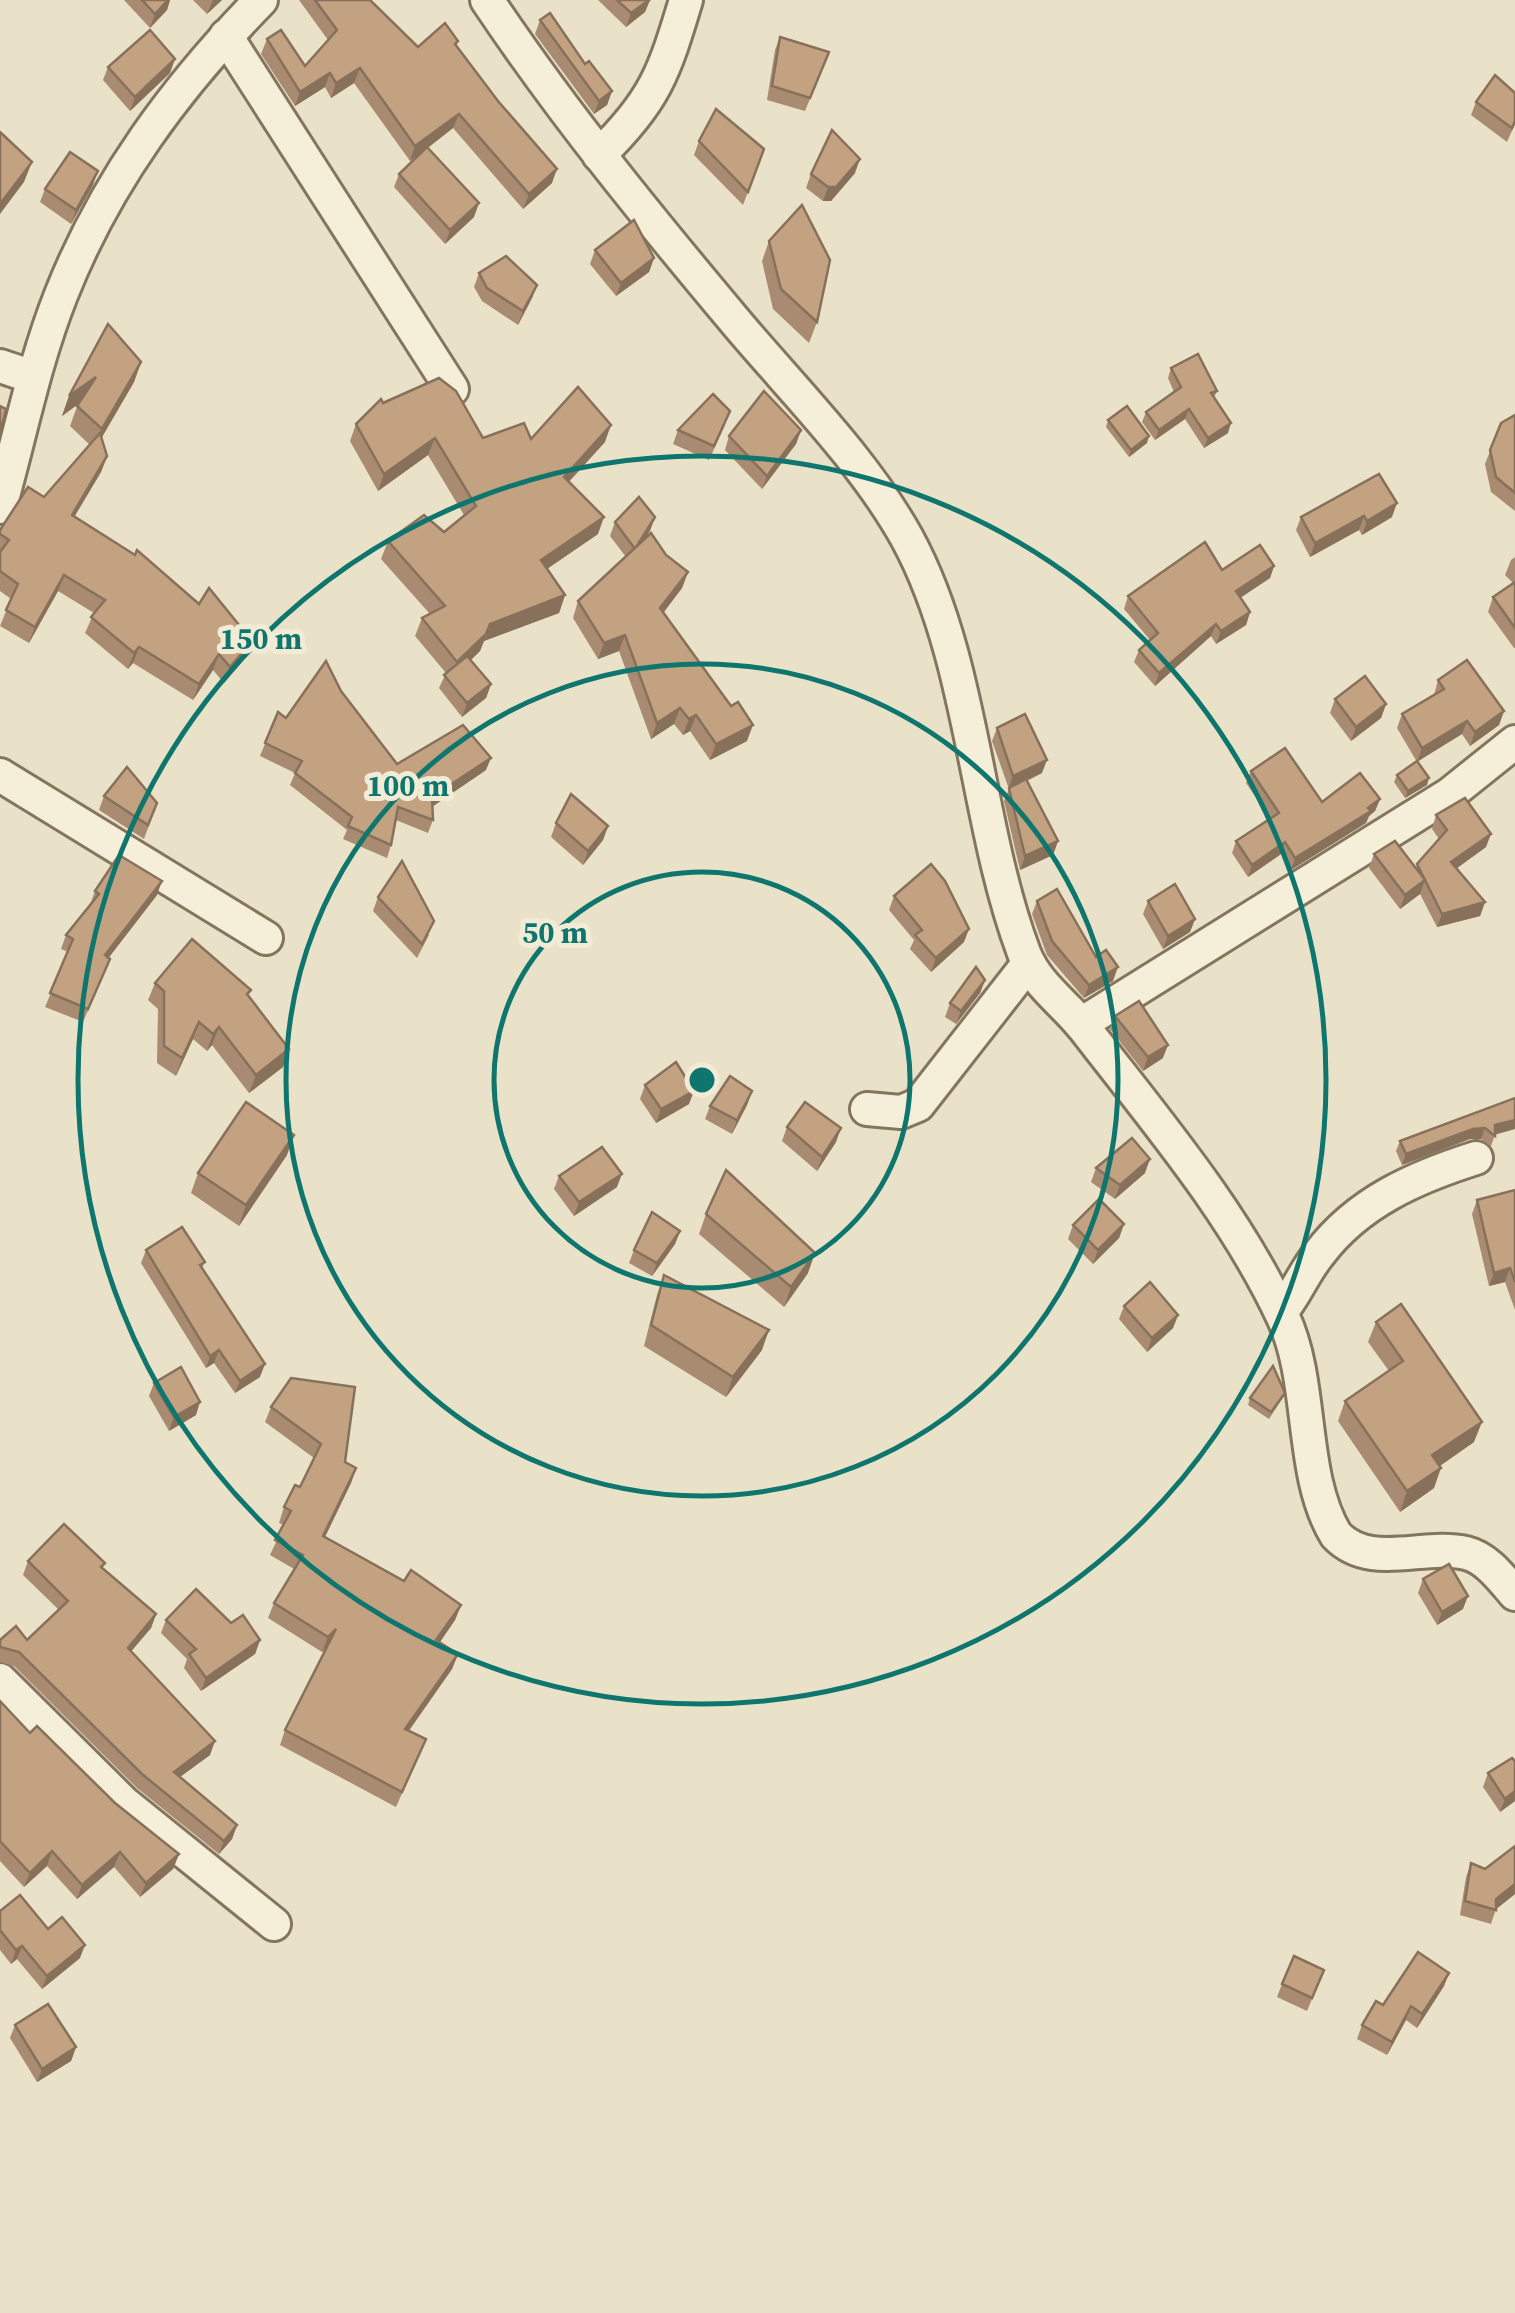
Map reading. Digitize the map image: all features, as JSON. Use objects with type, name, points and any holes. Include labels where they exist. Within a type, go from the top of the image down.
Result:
[{"type":"street","points":[[0,507],[34,377],[61,295],[94,220],[175,93],[261,0]]},
{"type":"street","points":[[487,0],[599,156],[859,470],[906,537],[937,614],[1008,905],[1028,964],[1041,985],[1081,1024],[1220,1204],[1281,1312],[1299,1367],[1314,1465],[1336,1535],[1360,1552],[1468,1553],[1494,1569],[1515,1594]]},
{"type":"street","points":[[599,156],[652,96],[665,72],[686,0]]},
{"type":"street","points":[[226,36],[452,389]]},
{"type":"street","points":[[0,366],[34,377]]},
{"type":"street","points":[[1081,1024],[1450,794],[1515,742]]},
{"type":"street","points":[[0,774],[266,938]]},
{"type":"street","points":[[867,1109],[901,1112],[918,1105],[1028,964]]},
{"type":"street","points":[[1281,1312],[1321,1250],[1376,1202],[1417,1176],[1476,1158]]},
{"type":"street","points":[[0,1680],[124,1804],[274,1924]]},
{"type":"building","points":[[142,0],[168,0],[155,14]]},
{"type":"building","points":[[315,0],[370,0],[418,47],[445,23],[458,41],[455,44],[498,101],[557,169],[529,194],[459,114],[415,146],[360,68],[336,83],[330,73],[300,92],[267,39],[281,30],[305,66],[337,30]]},
{"type":"building","points":[[617,0],[649,0],[631,13]]},
{"type":"building","points":[[550,13],[585,64],[589,61],[612,91],[599,101],[540,20]]},
{"type":"building","points":[[150,30],[175,59],[135,97],[108,67]]},
{"type":"building","points":[[780,37],[829,52],[810,98],[772,86]]},
{"type":"building","points":[[1495,75],[1515,93],[1512,128],[1476,102]]},
{"type":"building","points":[[716,109],[764,149],[748,192],[699,141]]},
{"type":"building","points":[[832,130],[860,159],[836,187],[828,187],[811,174]]},
{"type":"building","points":[[0,132],[32,162],[0,204]]},
{"type":"building","points":[[427,147],[479,203],[450,230],[399,174]]},
{"type":"building","points":[[70,152],[98,171],[76,210],[45,189]]},
{"type":"building","points":[[802,205],[830,260],[817,322],[781,289],[769,241]]},
{"type":"building","points":[[634,220],[654,258],[621,283],[595,250]]},
{"type":"building","points":[[506,256],[537,285],[523,311],[487,288],[479,273]]},
{"type":"building","points":[[108,324],[141,362],[102,429],[77,406],[96,377],[69,396]]},
{"type":"building","points":[[1198,354],[1217,391],[1211,393],[1231,423],[1208,438],[1189,409],[1159,430],[1146,412],[1181,387],[1171,368]]},
{"type":"building","points":[[439,378],[456,391],[483,438],[524,423],[531,439],[578,387],[611,425],[564,477],[604,517],[541,560],[565,595],[490,624],[486,634],[457,662],[422,618],[445,606],[388,541],[424,515],[444,532],[476,506],[435,438],[384,474],[356,424],[381,399],[383,403]]},
{"type":"building","points":[[764,391],[801,430],[767,476],[729,436]]},
{"type":"building","points":[[713,394],[730,411],[714,446],[678,430]]},
{"type":"building","points":[[0,406],[6,409],[0,434]]},
{"type":"building","points":[[1127,406],[1149,436],[1131,450],[1108,420]]},
{"type":"building","points":[[1515,415],[1515,493],[1496,477],[1490,450],[1501,423]]},
{"type":"building","points":[[100,433],[107,456],[72,515],[135,555],[137,550],[199,604],[209,588],[252,641],[230,667],[219,654],[199,684],[139,647],[134,653],[91,617],[105,600],[64,575],[35,627],[6,610],[18,584],[0,571],[0,552],[9,540],[0,530],[28,487],[44,497]]},
{"type":"building","points":[[1379,474],[1397,503],[1367,521],[1364,516],[1315,543],[1301,517]]},
{"type":"building","points":[[639,497],[655,517],[635,549],[615,522]]},
{"type":"building","points":[[651,533],[666,555],[688,572],[660,608],[731,706],[738,702],[753,725],[716,744],[696,715],[689,719],[680,708],[657,723],[625,635],[604,643],[578,601]]},
{"type":"building","points":[[1205,542],[1222,570],[1260,545],[1274,566],[1236,591],[1250,612],[1221,631],[1216,624],[1159,673],[1139,650],[1158,633],[1128,596]]},
{"type":"building","points":[[1515,582],[1515,628],[1493,597]]},
{"type":"building","points":[[467,656],[491,684],[467,703],[444,675]]},
{"type":"building","points":[[1467,660],[1504,711],[1475,732],[1467,721],[1422,748],[1402,714],[1444,689],[1438,680]]},
{"type":"building","points":[[326,661],[341,691],[397,764],[463,725],[491,758],[432,797],[433,820],[398,807],[391,845],[348,826],[352,817],[295,773],[302,761],[265,743],[278,712],[286,718]]},
{"type":"building","points":[[1365,676],[1386,704],[1356,727],[1335,699]]},
{"type":"building","points":[[1025,714],[1047,760],[1013,776],[997,728]]},
{"type":"building","points":[[1285,748],[1322,802],[1360,773],[1380,799],[1368,808],[1371,811],[1295,858],[1285,842],[1252,865],[1236,841],[1279,813],[1251,771]]},
{"type":"building","points":[[1417,761],[1429,778],[1408,791],[1397,775]]},
{"type":"building","points":[[127,767],[157,803],[148,825],[104,796]]},
{"type":"building","points":[[1026,779],[1058,841],[1025,856],[1009,788]]},
{"type":"building","points":[[571,794],[608,826],[588,851],[556,823]]},
{"type":"building","points":[[1465,798],[1491,834],[1451,862],[1485,902],[1442,914],[1417,864],[1447,830],[1436,815]]},
{"type":"building","points":[[1395,841],[1425,880],[1405,895],[1374,854]]},
{"type":"building","points":[[119,855],[162,881],[105,955],[110,959],[88,1009],[50,993],[73,939],[66,935],[99,894],[95,891]]},
{"type":"building","points":[[402,861],[434,921],[422,944],[378,897]]},
{"type":"building","points":[[931,864],[945,881],[969,929],[936,958],[915,935],[922,930],[894,896]]},
{"type":"building","points":[[1175,884],[1195,919],[1168,936],[1148,901]]},
{"type":"building","points":[[1057,889],[1096,957],[1106,950],[1118,967],[1089,985],[1052,941],[1037,901]]},
{"type":"building","points":[[192,939],[251,990],[247,994],[289,1049],[256,1075],[219,1027],[213,1034],[199,1022],[182,1058],[164,1046],[164,991],[155,983]]},
{"type":"building","points":[[976,967],[985,980],[961,1011],[950,1003]]},
{"type":"building","points":[[1139,1001],[1168,1045],[1148,1057],[1115,1016]]},
{"type":"building","points":[[676,1062],[694,1091],[661,1109],[645,1085]]},
{"type":"building","points":[[730,1076],[752,1091],[737,1120],[710,1106]]},
{"type":"building","points":[[1515,1098],[1515,1120],[1495,1125],[1495,1136],[1485,1128],[1473,1129],[1406,1154],[1400,1141]]},
{"type":"building","points":[[246,1102],[294,1135],[246,1205],[198,1173]]},
{"type":"building","points":[[805,1102],[841,1128],[822,1157],[787,1127]]},
{"type":"building","points":[[1132,1138],[1150,1159],[1120,1185],[1096,1168]]},
{"type":"building","points":[[602,1147],[622,1174],[579,1202],[559,1176]]},
{"type":"building","points":[[726,1170],[815,1253],[791,1287],[706,1214]]},
{"type":"building","points":[[1515,1190],[1515,1282],[1510,1268],[1494,1273],[1477,1200]]},
{"type":"building","points":[[1099,1199],[1124,1224],[1098,1250],[1073,1225]]},
{"type":"building","points":[[652,1212],[680,1231],[657,1263],[634,1250]]},
{"type":"building","points":[[182,1227],[205,1262],[200,1265],[265,1364],[240,1381],[219,1350],[210,1356],[146,1250]]},
{"type":"building","points":[[664,1275],[769,1330],[733,1377],[651,1325]]},
{"type":"building","points":[[1150,1282],[1178,1315],[1152,1338],[1124,1306]]},
{"type":"building","points":[[1401,1304],[1482,1422],[1432,1455],[1441,1468],[1407,1491],[1345,1401],[1403,1361],[1376,1322]]},
{"type":"building","points":[[1273,1366],[1285,1393],[1271,1412],[1250,1398]]},
{"type":"building","points":[[181,1367],[200,1402],[174,1417],[154,1383]]},
{"type":"building","points":[[291,1378],[355,1387],[345,1462],[356,1468],[323,1536],[404,1581],[411,1570],[461,1605],[436,1640],[458,1654],[405,1729],[426,1739],[402,1792],[285,1730],[336,1629],[328,1637],[274,1603],[303,1555],[275,1540],[291,1511],[284,1507],[295,1485],[300,1487],[321,1444],[271,1407]]},
{"type":"building","points":[[64,1524],[105,1563],[101,1567],[156,1614],[128,1648],[215,1741],[174,1772],[237,1825],[224,1841],[142,1774],[19,1652],[0,1647],[0,1640],[16,1626],[27,1640],[68,1601],[28,1561]]},
{"type":"building","points":[[1449,1564],[1468,1596],[1442,1612],[1423,1579]]},
{"type":"building","points":[[196,1589],[231,1623],[243,1615],[260,1640],[206,1678],[189,1654],[196,1649],[166,1620]]},
{"type":"building","points":[[0,1701],[30,1733],[37,1726],[115,1803],[179,1854],[146,1883],[120,1852],[82,1885],[52,1851],[30,1873],[0,1841]]},
{"type":"building","points":[[1512,1758],[1515,1791],[1505,1799],[1488,1773]]},
{"type":"building","points":[[1515,1846],[1515,1884],[1496,1899],[1496,1910],[1465,1901],[1471,1863],[1485,1869]]},
{"type":"building","points":[[20,1895],[48,1929],[62,1917],[85,1945],[47,1976],[22,1946],[16,1950],[0,1930],[0,1911]]},
{"type":"building","points":[[1418,1952],[1449,1973],[1422,2014],[1411,2006],[1392,2042],[1362,2025],[1376,2001],[1383,2005]]},
{"type":"building","points":[[1294,1956],[1324,1970],[1312,1998],[1282,1984]]},
{"type":"building","points":[[48,2004],[76,2047],[42,2069],[15,2025]]}]
